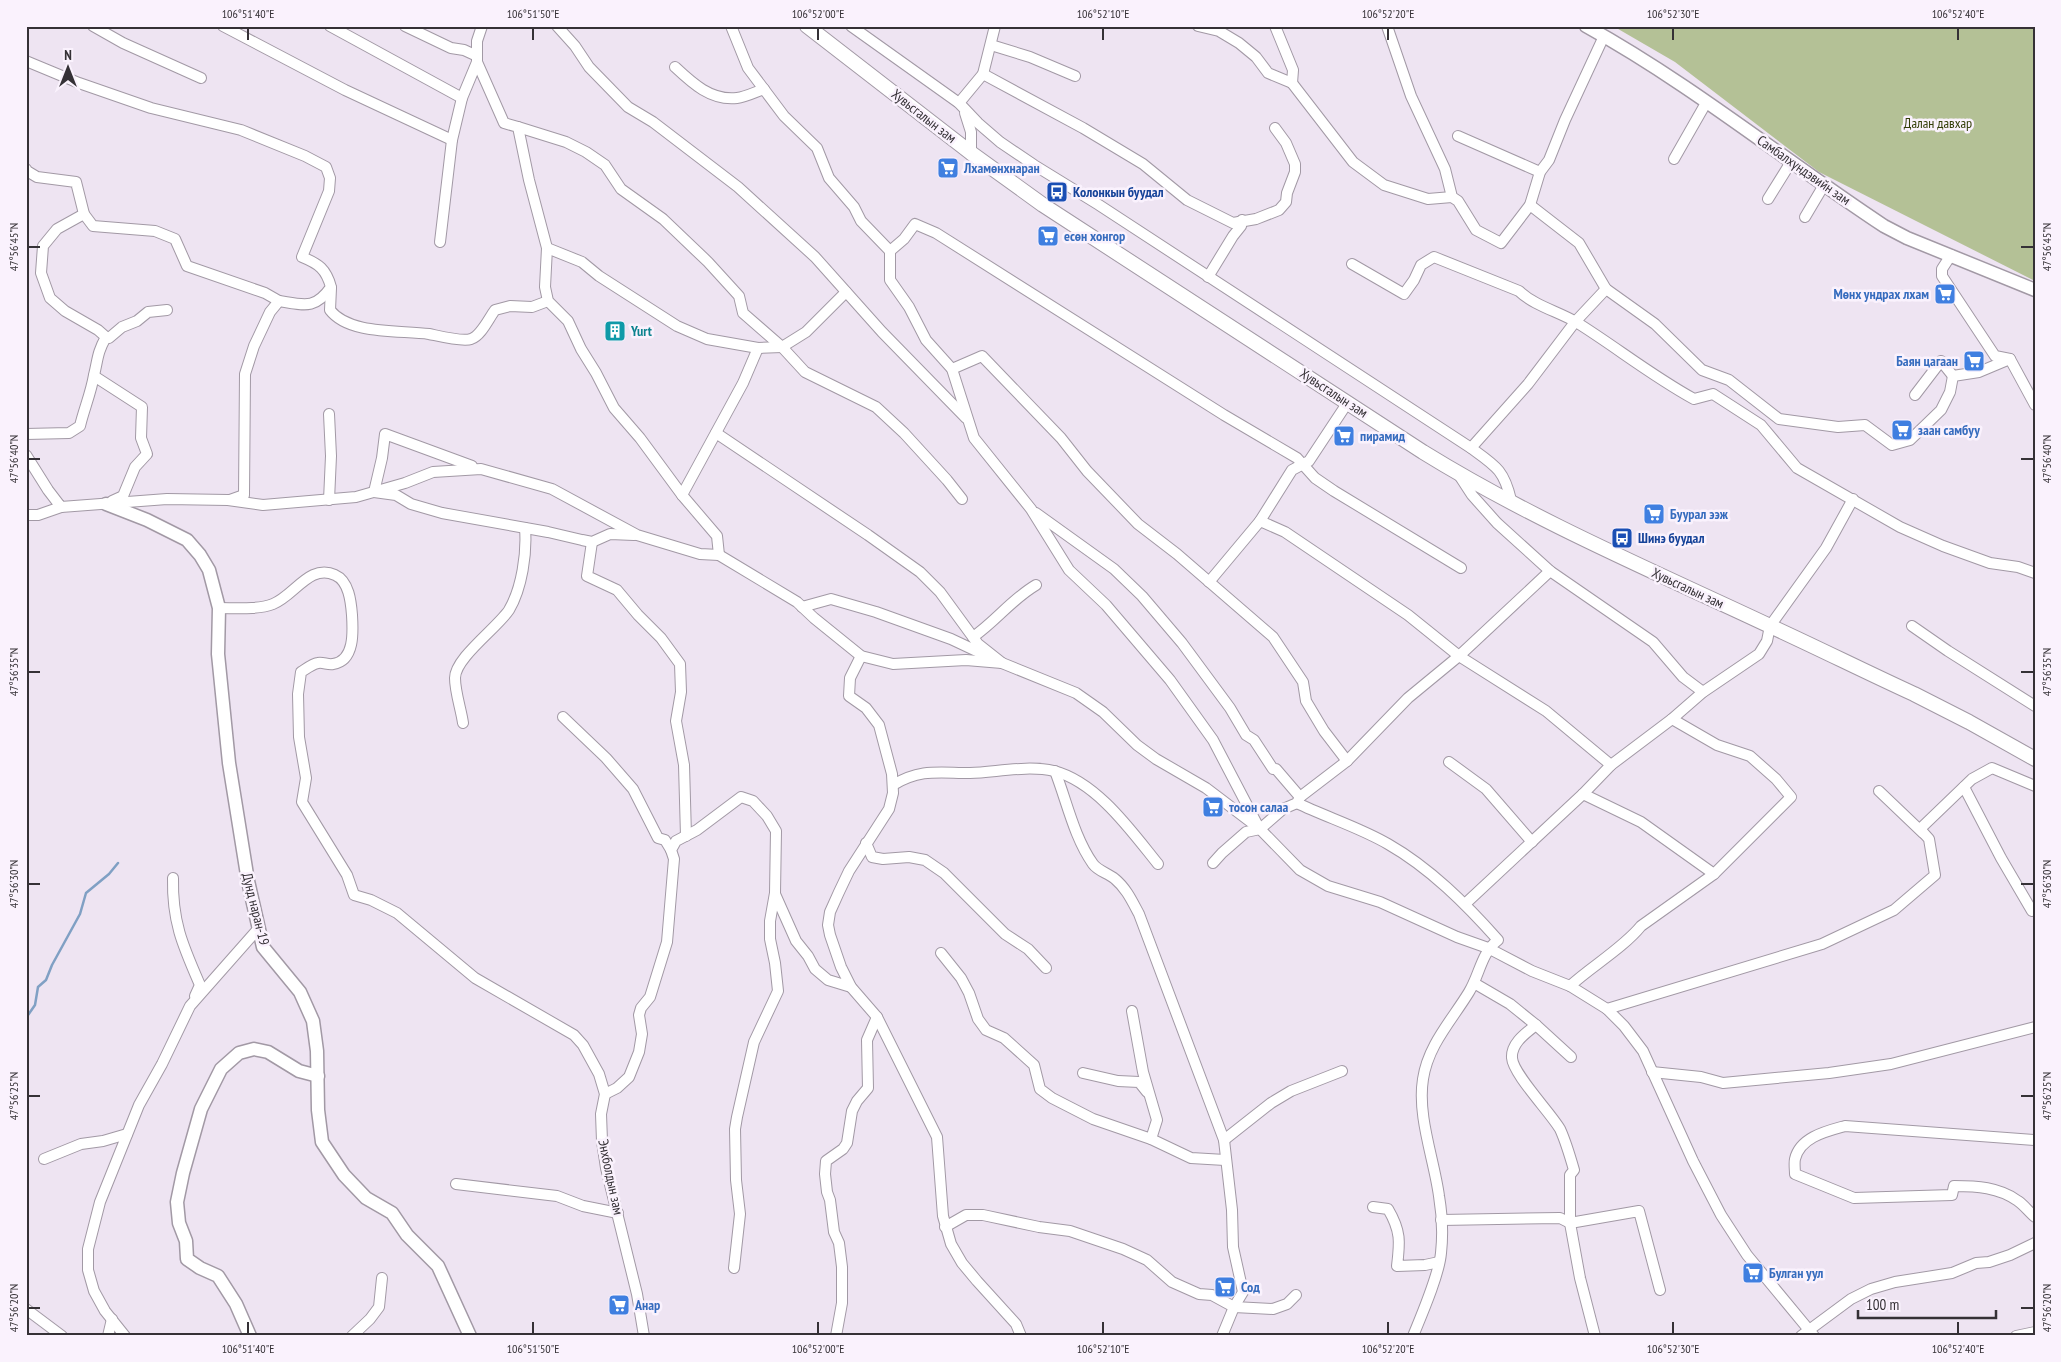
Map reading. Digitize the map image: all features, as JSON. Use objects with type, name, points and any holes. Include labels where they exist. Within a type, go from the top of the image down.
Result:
[{"type":"main road","name":"Хувьсгалын зам","points":[[808,26],[971,153],[1050,209],[1477,485],[1511,500],[1579,538],[1770,626],[1969,722],[2035,759]]},
{"type":"street","points":[[93,26],[122,44],[201,78]]},
{"type":"street","points":[[223,26],[345,90],[452,140]]},
{"type":"street","points":[[330,26],[462,98]]},
{"type":"street","points":[[405,26],[451,48],[464,50],[477,59],[504,123],[566,142],[586,152],[605,165],[621,189],[663,219],[708,262],[739,296],[744,313],[782,347],[805,372],[876,406],[923,453],[962,499]]},
{"type":"street","points":[[440,242],[452,140],[462,98],[477,59],[477,41],[482,26]]},
{"type":"street","points":[[557,26],[575,46],[589,67],[628,107],[653,122],[738,187],[815,257],[966,419]]},
{"type":"street","points":[[732,26],[748,68],[784,116],[817,148],[829,178],[854,207],[860,221],[890,251],[890,280],[909,307],[926,340],[952,369],[966,419],[974,438],[1009,479],[1031,509],[1069,570],[1106,605],[1170,680],[1213,740],[1260,829]]},
{"type":"street","points":[[851,26],[959,103],[978,124],[1000,142],[1471,448],[1500,472],[1507,482],[1511,500]]},
{"type":"street","points":[[959,103],[983,74],[994,26]]},
{"type":"street","points":[[1198,26],[1219,31],[1239,43],[1256,57],[1268,73],[1292,83],[1352,162],[1384,185],[1428,199],[1452,197],[1458,201],[1476,230],[1501,243],[1530,205],[1540,172],[1549,160],[1565,120],[1604,36]]},
{"type":"street","points":[[1275,26],[1293,70],[1292,83]]},
{"type":"street","points":[[1387,26],[1411,96],[1445,168],[1452,197]]},
{"type":"street","name":"Самбалхүндэвийн зам","points":[[1586,26],[1706,103],[1884,226],[1907,238],[2035,290]]},
{"type":"street","points":[[991,44],[1030,57],[1075,76]]},
{"type":"street","points":[[26,61],[79,84],[151,108],[241,130],[305,156],[326,168],[330,178],[329,191],[302,257],[321,268],[327,274],[332,287],[330,310],[340,320],[374,331],[425,334],[469,340],[476,337],[495,310],[510,306],[532,307],[548,301]]},
{"type":"street","points":[[675,66],[696,86],[721,98],[738,98],[764,89]]},
{"type":"street","points":[[983,74],[1066,118],[1143,164],[1187,200],[1233,223],[1256,219],[1279,210],[1286,202],[1287,193],[1295,172],[1294,164],[1286,143],[1275,128]]},
{"type":"street","points":[[959,103],[970,124],[971,153]]},
{"type":"street","points":[[1674,159],[1706,103]]},
{"type":"street","points":[[518,128],[529,180],[547,248],[545,287],[548,301],[568,321],[581,349],[614,408],[640,438],[682,495],[717,536],[719,555]]},
{"type":"street","points":[[1458,136],[1540,172]]},
{"type":"street","points":[[1768,199],[1791,162]]},
{"type":"street","points":[[26,169],[27,172],[37,177],[76,182],[84,214],[93,226],[155,231],[175,239],[187,266],[266,293],[279,301],[308,305],[323,299],[332,287]]},
{"type":"street","points":[[1805,217],[1824,186]]},
{"type":"street","points":[[1530,205],[1579,243],[1606,289],[1655,324],[1702,370],[1729,380],[1779,419],[1838,427],[1865,425],[1892,445],[1910,440],[1941,410],[1950,392],[1952,376],[1941,360],[1915,395]]},
{"type":"street","points":[[84,214],[57,229],[43,246],[41,274],[50,298],[65,311],[110,338],[122,327],[137,321],[148,312],[167,310]]},
{"type":"street","points":[[1208,277],[1241,226],[1242,220]]},
{"type":"street","points":[[890,251],[904,239],[915,224],[936,233],[1224,415],[1297,458],[1315,478],[1461,568]]},
{"type":"street","points":[[547,248],[582,262],[599,276],[676,326],[707,339],[758,348],[782,347],[806,332],[846,292]]},
{"type":"street","points":[[1951,255],[1942,269],[1942,276],[1995,356],[2010,359],[2032,393],[2035,405]]},
{"type":"street","points":[[1352,264],[1404,294],[1414,280],[1421,265],[1434,257],[1519,291],[1528,299],[1575,322],[1673,388],[1694,399],[1713,394],[1761,425],[1797,468],[1900,527],[1943,546],[1990,563],[2018,567],[2035,573]]},
{"type":"street","points":[[1471,448],[1528,384],[1575,322],[1606,289]]},
{"type":"street","points":[[228,500],[244,495],[245,374],[254,346],[270,312],[279,301]]},
{"type":"street","points":[[26,434],[69,433],[80,426],[94,376],[97,353],[106,337]]},
{"type":"street","points":[[682,495],[743,383],[758,348]]},
{"type":"street","points":[[952,369],[982,356],[1061,438],[1088,472],[1138,524],[1273,637],[1303,682],[1306,701],[1324,731],[1347,761]]},
{"type":"street","points":[[1952,376],[1979,372],[2010,359]]},
{"type":"street","points":[[94,376],[142,407],[141,438],[147,454],[135,468],[123,496],[106,504]]},
{"type":"street","points":[[1209,582],[1260,521],[1292,470],[1309,461],[1348,402]]},
{"type":"street","points":[[328,500],[331,456],[329,414]]},
{"type":"street","points":[[716,433],[920,572],[940,592],[978,644],[1002,662]]},
{"type":"street","points":[[374,492],[382,458],[385,434],[456,461],[552,489],[637,535],[700,554],[719,555],[797,602],[862,656],[893,664],[966,660],[1002,662]]},
{"type":"street","points":[[26,455],[54,500],[61,507]]},
{"type":"street","points":[[26,515],[38,515],[61,507],[167,499],[228,500],[263,505],[328,500],[356,497],[405,483],[433,472],[481,468]]},
{"type":"street","points":[[1458,473],[1472,494],[1498,523],[1550,571],[1653,642],[1683,677],[1703,692]]},
{"type":"street","points":[[374,492],[396,495],[411,504],[442,514],[592,542],[610,534],[637,535]]},
{"type":"street","points":[[1465,904],[1584,794],[1611,765],[1672,719],[1703,692],[1759,654],[1767,641],[1770,626],[1826,548],[1853,499]]},
{"type":"street","name":"Дунд наран-19","points":[[106,504],[188,540],[209,570],[219,608],[218,654],[229,763],[258,929],[263,947],[300,992],[313,1021],[318,1076],[318,1110],[322,1142],[344,1176],[366,1198],[392,1213],[407,1236],[438,1266],[470,1336]]},
{"type":"street","points":[[1031,509],[1114,569],[1142,596],[1182,643],[1230,708],[1246,735],[1254,740],[1273,768],[1276,769],[1299,800],[1386,842],[1404,853],[1465,904],[1498,940],[1488,948],[1474,983],[1441,1032],[1430,1055],[1423,1079],[1425,1123],[1439,1196],[1441,1253],[1413,1336]]},
{"type":"street","points":[[1260,521],[1285,532],[1408,615],[1459,656],[1546,711],[1611,765]]},
{"type":"street","points":[[463,724],[454,677],[467,653],[499,623],[516,596],[526,539],[524,528]]},
{"type":"street","points":[[592,542],[587,576],[617,590],[638,615],[662,638],[680,664],[681,692],[676,721],[684,766],[686,836]]},
{"type":"street","name":"Энхболдын зам","points":[[219,608],[272,605],[307,580],[326,571],[338,576],[346,585],[351,603],[353,631],[349,650],[344,660],[334,664],[318,663],[301,672],[298,694],[299,737],[306,778],[302,802],[347,875],[354,894],[371,900],[397,914],[475,978],[574,1035],[578,1040],[599,1074],[605,1094],[601,1114],[602,1141],[610,1189],[618,1213],[637,1294],[644,1336]]},
{"type":"street","points":[[1214,863],[1222,853],[1246,832],[1260,829],[1282,809],[1299,800],[1347,761],[1408,698],[1459,656],[1550,571]]},
{"type":"street","points":[[973,637],[991,624],[1024,592],[1036,585]]},
{"type":"street","points":[[802,607],[831,598],[876,612],[951,639],[1076,693],[1103,712],[1137,746],[1206,788],[1260,829],[1300,870],[1328,886],[1380,902],[1457,937],[1488,948],[1532,971],[1570,986],[1608,1009],[1643,1051],[1693,1161],[1721,1215],[1747,1255],[1808,1334],[1851,1299],[1870,1289],[1895,1282],[1952,1273],[1976,1263],[1989,1262],[2010,1255],[2035,1243]]},
{"type":"street","points":[[1912,626],[2035,706]]},
{"type":"street","points":[[862,656],[850,678],[849,696],[866,708],[879,725],[892,774],[893,793],[889,810],[866,843],[839,892],[830,912],[828,925],[841,967],[851,987],[878,1017],[937,1137],[945,1227],[952,1244],[962,1263],[1016,1324],[1021,1336]]},
{"type":"street","points":[[563,717],[606,758],[633,790],[658,838],[665,840],[674,859],[667,942],[650,997],[641,1008],[639,1015],[642,1034],[639,1052],[629,1077],[617,1088],[605,1094]]},
{"type":"street","points":[[1570,986],[1632,937],[1641,926],[1714,874],[1791,797],[1776,779],[1750,756],[1717,744],[1672,719]]},
{"type":"street","points":[[1449,762],[1486,789],[1532,842]]},
{"type":"street","points":[[1608,1009],[1822,944],[1894,910],[1935,875],[1929,839],[1920,828],[1972,779],[1992,768],[2035,786]]},
{"type":"street","points":[[893,786],[905,778],[928,772],[1026,769],[1055,771],[1100,797],[1129,827],[1135,838],[1158,864]]},
{"type":"street","points":[[1055,771],[1071,819],[1088,856],[1095,867],[1114,878],[1122,886],[1139,914],[1224,1140],[1232,1210],[1234,1256],[1243,1292],[1234,1307],[1222,1336]]},
{"type":"street","points":[[1964,787],[2001,858],[2032,911]]},
{"type":"street","points":[[1879,792],[1929,839]]},
{"type":"street","points":[[1584,794],[1640,822],[1714,874]]},
{"type":"street","points":[[671,850],[676,841],[705,824],[741,797],[753,801],[767,816],[776,831],[775,893],[770,921],[770,940],[778,991],[754,1042],[735,1129],[736,1180],[740,1214],[734,1268]]},
{"type":"street","points":[[866,843],[872,856],[883,859],[909,857],[925,860],[944,873],[1005,934],[1028,949],[1046,968]]},
{"type":"street","points":[[125,1336],[94,1291],[88,1270],[88,1249],[100,1202],[127,1134],[200,985],[177,928],[172,903],[173,878]]},
{"type":"street","points":[[775,893],[796,940],[816,969],[828,980],[851,987]]},
{"type":"street","points":[[190,1006],[258,929]]},
{"type":"street","points":[[941,953],[961,978],[969,993],[978,1019],[986,1030],[1004,1038],[1034,1064],[1040,1089],[1052,1098],[1093,1119],[1151,1139],[1191,1158],[1225,1160]]},
{"type":"street","points":[[1474,983],[1510,1004],[1571,1057]]},
{"type":"street","points":[[1132,1011],[1143,1072],[1157,1120],[1151,1139]]},
{"type":"street","points":[[836,1336],[842,1303],[841,1257],[839,1243],[834,1232],[830,1200],[827,1192],[826,1161],[843,1150],[847,1143],[852,1111],[857,1101],[868,1088],[867,1040],[878,1017]]},
{"type":"street","points":[[1536,1026],[1522,1036],[1516,1044],[1512,1058],[1517,1070],[1554,1121],[1564,1139],[1574,1170],[1570,1175],[1570,1223],[1580,1278],[1595,1336]]},
{"type":"street","points":[[1652,1072],[1701,1077],[1724,1083],[1810,1075],[1891,1064],[2035,1027]]},
{"type":"street","points":[[250,1336],[236,1304],[218,1276],[200,1268],[188,1259],[186,1241],[179,1223],[177,1202],[183,1173],[207,1094],[221,1070],[239,1053],[254,1049],[268,1052],[299,1071],[318,1076]]},
{"type":"street","points":[[1224,1140],[1271,1103],[1291,1090],[1342,1071]]},
{"type":"street","points":[[1083,1073],[1118,1081],[1140,1082],[1149,1095]]},
{"type":"street","points":[[2035,1140],[1845,1126],[1819,1133],[1801,1147],[1794,1159],[1795,1174],[1837,1193],[1854,1198],[1952,1196],[1954,1186],[1976,1186],[2004,1193],[2018,1201],[2035,1217]]},
{"type":"street","points":[[44,1159],[80,1144],[103,1141],[127,1134]]},
{"type":"street","points":[[456,1184],[557,1196],[584,1206],[618,1213]]},
{"type":"street","points":[[1373,1207],[1388,1209],[1397,1224],[1398,1266],[1425,1265],[1439,1262]]},
{"type":"street","points":[[1441,1220],[1560,1218],[1570,1223],[1640,1211],[1660,1290]]},
{"type":"street","points":[[945,1227],[966,1214],[983,1215],[1039,1227],[1070,1231],[1123,1249],[1147,1260],[1172,1282],[1199,1294],[1212,1295],[1234,1307],[1273,1309],[1287,1304],[1296,1295]]},
{"type":"street","points":[[352,1336],[370,1319],[379,1307],[382,1278]]},
{"type":"street","points":[[26,1309],[62,1336]]},
{"type":"street","points":[[108,1336],[112,1319]]},
{"type":"street","points":[[2016,1336],[2035,1332]]},
{"type":"green space","name":"Далан давхар","points":[[1613,26],[2035,26],[2035,281],[1819,172],[1675,62]]},
{"type":"waterway","points":[[26,1018],[35,1005],[38,987],[46,980],[52,965],[80,914],[86,893],[109,874],[118,863]]},
{"type":"place","name":"Лхамөнхнаран","points":[[948,168]]},
{"type":"place","name":"Колонкын буудал","points":[[1057,192]]},
{"type":"place","name":"есөн хонгор","points":[[1048,236]]},
{"type":"place","name":"Мөнх ундрах лхам","points":[[1945,294]]},
{"type":"place","name":"Yurt","points":[[615,331]]},
{"type":"place","name":"Баян цагаан","points":[[1974,361]]},
{"type":"place","name":"заан самбуу","points":[[1902,430]]},
{"type":"place","name":"пирамид","points":[[1344,436]]},
{"type":"place","name":"Буурал ээж","points":[[1654,514]]},
{"type":"place","name":"Шинэ буудал","points":[[1622,538]]},
{"type":"place","name":"тосон салаа","points":[[1213,807]]},
{"type":"place","name":"Булган уул","points":[[1753,1273]]},
{"type":"place","name":"Сод","points":[[1225,1287]]},
{"type":"place","name":"Анар","points":[[619,1305]]}]
